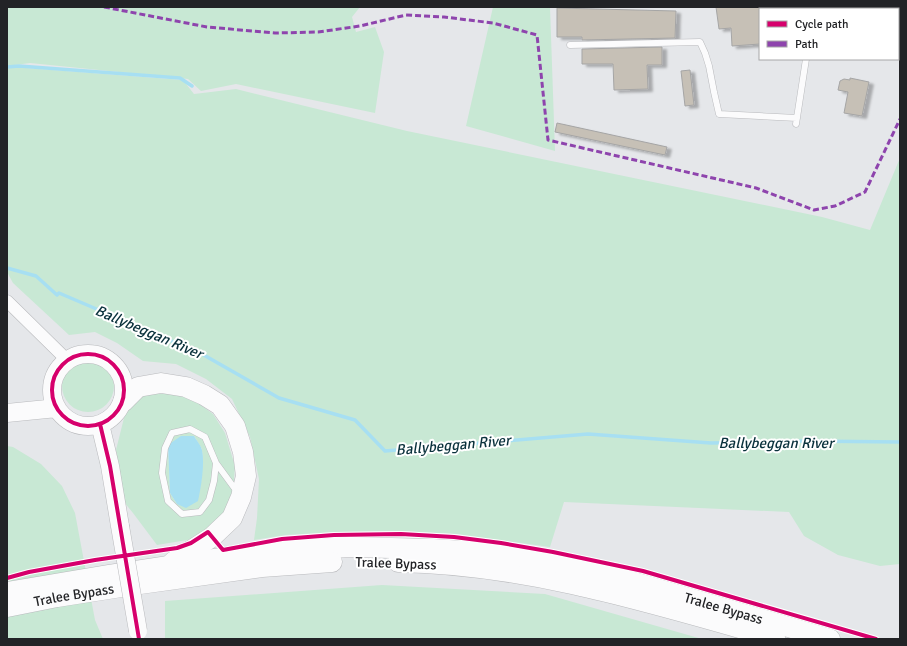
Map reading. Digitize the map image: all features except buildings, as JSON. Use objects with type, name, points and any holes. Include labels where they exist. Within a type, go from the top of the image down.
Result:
[{"type":"main road","points":[[123,402],[138,387],[161,382],[186,387],[204,395],[220,405],[235,426],[243,452],[246,476],[241,497],[232,518],[212,537],[166,566]]},
{"type":"main road","name":"Tralee Bypass","points":[[7,592],[260,552],[350,547],[433,549],[496,553],[546,560],[644,585],[830,639]]},
{"type":"main road","name":"Tralee Bypass","points":[[7,607],[57,597],[262,567],[343,561],[420,562],[502,570],[567,582],[702,617],[779,639]]},
{"type":"street","points":[[7,301],[67,360]]},
{"type":"street","points":[[88,353],[100,355],[110,360],[118,368],[123,379],[125,391],[123,402],[118,412],[110,419],[100,424],[90,426],[80,425],[71,422],[63,416],[57,408],[53,398],[52,387],[54,377],[59,367],[67,360],[77,355],[88,353]]},
{"type":"street","points":[[7,413],[57,408]]},
{"type":"street","points":[[100,424],[110,466],[138,635]]},
{"type":"lane","points":[[570,45],[700,42],[709,66],[719,114],[796,121],[806,60]]},
{"type":"lane","points":[[216,463],[214,481],[209,500],[200,512],[182,514],[168,501],[162,473],[165,448],[172,433],[190,429],[205,437],[216,463],[241,497]]},
{"type":"green space","points":[[7,7],[360,7],[352,17],[356,32],[375,27],[384,52],[375,113],[236,84],[201,91],[188,79],[30,63],[7,66]]},
{"type":"green space","points":[[493,7],[550,7],[555,151],[466,126]]},
{"type":"green space","points":[[13,67],[183,80],[194,94],[236,89],[407,131],[822,217],[870,230],[900,158],[900,564],[880,566],[838,555],[804,536],[789,512],[564,502],[550,547],[457,534],[400,531],[336,532],[286,535],[254,540],[259,479],[250,437],[232,399],[206,379],[176,364],[143,361],[117,343],[95,332],[69,335],[13,283],[7,272],[7,68]]},
{"type":"green space","points":[[83,360],[93,360],[103,364],[110,371],[114,381],[114,391],[110,401],[103,408],[93,412],[83,412],[73,408],[66,401],[62,391],[62,381],[66,371],[73,364]]},
{"type":"green space","points":[[142,392],[174,394],[194,400],[213,414],[225,433],[235,466],[233,494],[223,517],[193,539],[157,545],[124,502],[116,450],[125,414]],"holes":[[[194,436],[202,449],[203,465],[177,504],[170,493],[168,445]]]},
{"type":"green space","points":[[7,446],[13,447],[41,464],[62,486],[75,513],[95,620],[103,639],[7,639]]},
{"type":"green space","points":[[382,585],[545,594],[702,639],[165,639],[165,601]]},
{"type":"water","points":[[181,436],[194,436],[200,444],[203,456],[202,476],[198,501],[186,508],[177,504],[170,493],[168,445]]},
{"type":"waterway","points":[[7,67],[19,66],[180,78],[192,86]]},
{"type":"waterway","name":"Ballybeggan River","points":[[7,268],[36,276],[57,295],[59,293],[202,354],[279,398],[355,420],[385,451],[588,434],[711,443],[806,441],[900,442]]},
{"type":"marked path","points":[[104,7],[207,27],[275,33],[318,32],[360,26],[406,15],[444,17],[493,23],[537,35],[548,140],[756,188],[814,210],[835,206],[865,192],[900,119]]},
{"type":"cycle path","points":[[81,354],[95,354],[102,356],[114,364],[122,376],[124,390],[122,404],[114,416],[102,424],[95,426],[81,426],[74,424],[62,416],[54,404],[52,397],[52,383],[54,376],[62,364],[74,356],[81,354]]},
{"type":"cycle path","points":[[100,424],[110,466],[139,639]]},
{"type":"cycle path","points":[[7,578],[29,572],[95,560],[177,548],[191,543],[208,532],[223,550],[282,539],[334,535],[401,534],[454,537],[553,552],[643,571],[876,639]]}]
